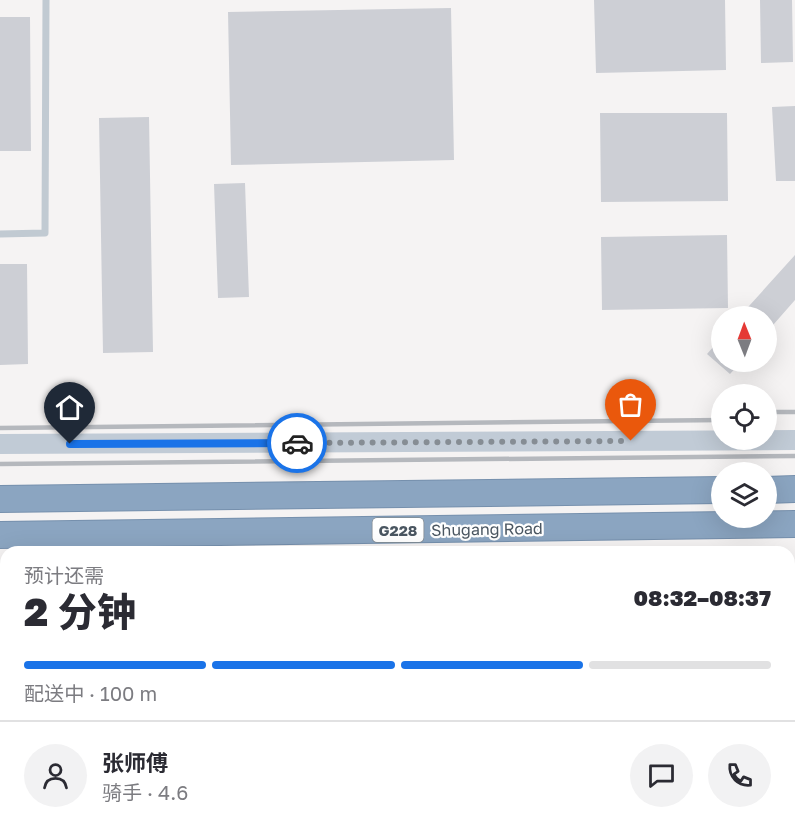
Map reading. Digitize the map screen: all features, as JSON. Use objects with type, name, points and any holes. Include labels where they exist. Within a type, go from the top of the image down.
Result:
[{"type":"highway","points":[[777,490],[795,489]]},
{"type":"highway","name":"G228","points":[[0,499],[711,490]]},
{"type":"highway","name":"Shugang Road","points":[[0,536],[795,525]]},
{"type":"street","points":[[0,444],[795,440]]},
{"type":"lane","points":[[0,234],[45,233],[46,0]]},
{"type":"building","points":[[594,0],[725,0],[726,70],[596,73]]},
{"type":"building","points":[[760,0],[792,0],[793,62],[761,63]]},
{"type":"building","points":[[451,8],[454,160],[231,165],[228,12]]},
{"type":"building","points":[[0,17],[30,17],[31,151],[0,151]]},
{"type":"building","points":[[795,106],[795,181],[776,181],[772,107]]},
{"type":"building","points":[[600,113],[727,113],[728,201],[601,202]]},
{"type":"building","points":[[149,117],[153,352],[103,353],[99,118]]},
{"type":"building","points":[[245,183],[249,297],[218,298],[214,184]]},
{"type":"building","points":[[727,235],[728,306],[602,310],[601,237]]},
{"type":"building","points":[[795,255],[795,300],[777,320],[777,306],[749,306]]},
{"type":"building","points":[[0,264],[27,264],[28,364],[0,365]]},
{"type":"railway","points":[[777,412],[795,412]]},
{"type":"railway","points":[[0,428],[711,420]]},
{"type":"railway","points":[[0,464],[795,456]]},
{"type":"way so far","points":[[297,443],[631,441]]},
{"type":"route","points":[[70,444],[297,443]]}]
